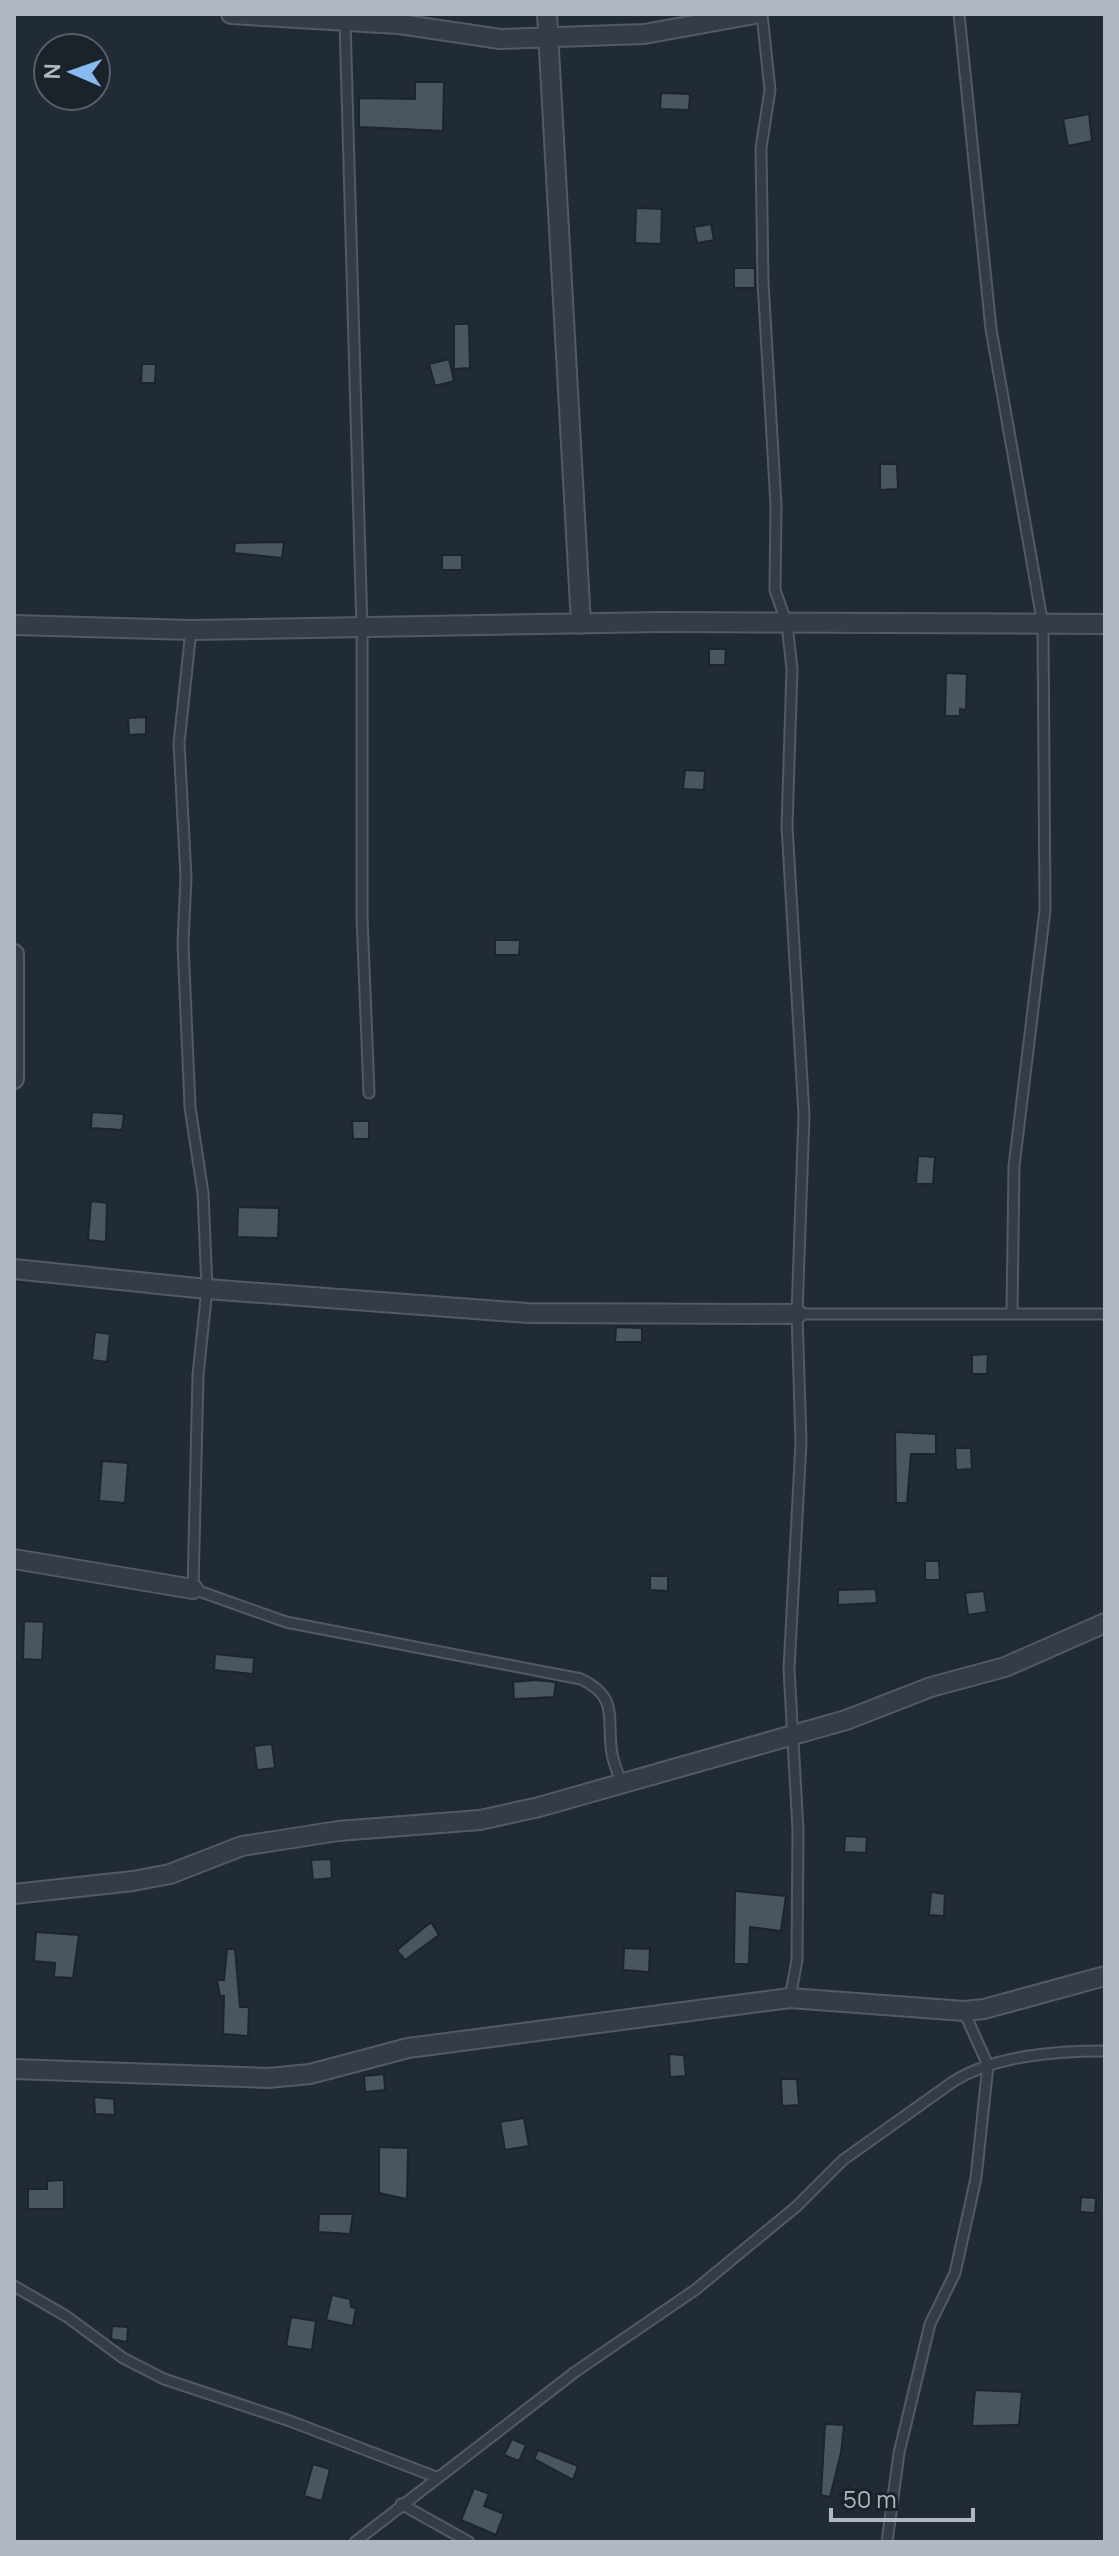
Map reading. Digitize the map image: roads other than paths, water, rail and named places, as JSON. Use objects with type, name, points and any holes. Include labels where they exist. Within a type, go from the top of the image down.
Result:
[{"type":"street","points":[[231,14],[345,19],[500,39],[644,34],[755,14]]},
{"type":"street","points":[[547,14],[581,624]]},
{"type":"street","points":[[14,625],[191,630],[581,624],[1105,624]]},
{"type":"street","points":[[14,954],[14,1079]]},
{"type":"street","points":[[14,1269],[207,1289],[527,1313],[797,1314]]},
{"type":"street","points":[[14,1559],[193,1589]]},
{"type":"street","points":[[14,1894],[170,1874],[242,1846],[338,1831],[480,1820],[622,1785],[846,1720],[931,1687],[1005,1667],[1105,1623]]},
{"type":"street","points":[[14,2069],[268,2078],[310,2074],[408,2048],[790,1998],[964,2011],[1018,2002],[1105,1976]]},
{"type":"lane","points":[[762,14],[770,90],[759,188],[776,505],[775,590],[787,624],[792,669],[787,826],[804,1115],[797,1314],[801,1442],[789,1669],[796,1734],[797,1960],[790,1998]]},
{"type":"lane","points":[[959,14],[991,329],[1043,625],[1045,910],[1014,1166],[1012,1312]]},
{"type":"lane","points":[[345,19],[362,629],[362,916],[369,1093]]},
{"type":"lane","points":[[191,630],[179,743],[186,877],[183,943],[190,1107],[203,1193],[207,1289],[198,1375],[193,1589],[286,1622],[581,1679],[599,1687],[608,1700],[612,1755],[622,1785]]},
{"type":"lane","points":[[797,1314],[1105,1314]]},
{"type":"lane","points":[[887,2542],[899,2453],[930,2324],[955,2273],[976,2178],[988,2065],[964,2011]]},
{"type":"lane","points":[[355,2542],[575,2372],[695,2290],[797,2206],[843,2160],[954,2081],[988,2065],[1021,2058],[1105,2051]]},
{"type":"lane","points":[[14,2286],[66,2316],[123,2358],[164,2379],[290,2421],[436,2477]]},
{"type":"lane","points":[[401,2504],[469,2542]]}]
